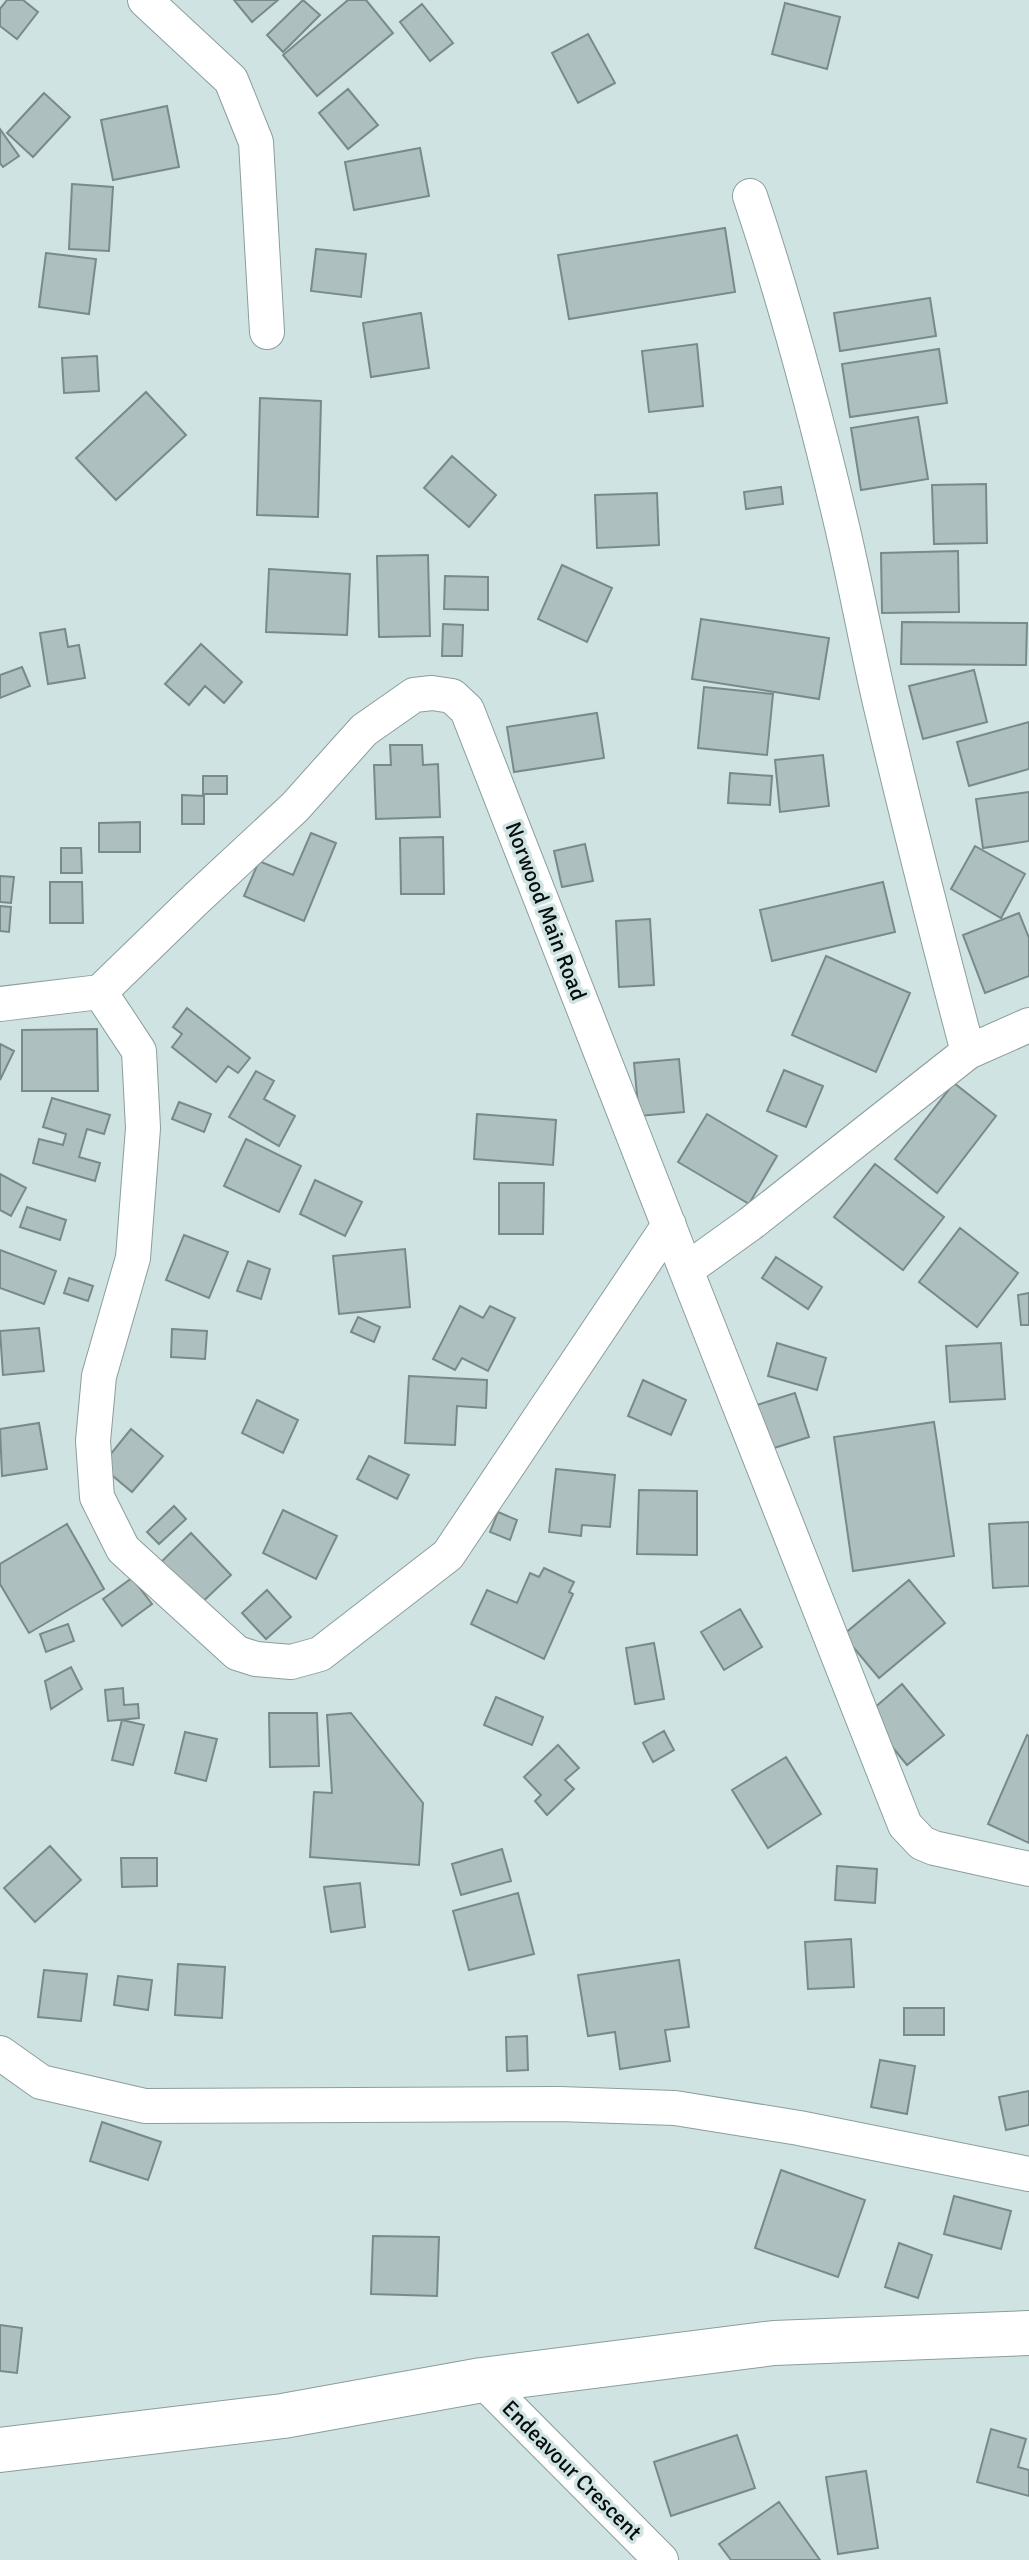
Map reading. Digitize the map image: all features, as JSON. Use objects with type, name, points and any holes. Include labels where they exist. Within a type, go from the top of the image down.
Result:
[{"type":"street","points":[[145,0],[231,80],[256,142],[267,332]]},
{"type":"street","points":[[750,196],[780,287],[814,411],[888,739],[968,1052]]},
{"type":"street","name":"Norwood Main Road","points":[[100,992],[295,807],[364,730],[414,695],[432,693],[452,696],[467,710],[905,1825],[922,1843],[934,1848],[1029,1869]]},
{"type":"street","points":[[0,1004],[100,992],[139,1051],[143,1128],[133,1258],[99,1376],[93,1441],[97,1497],[123,1549],[237,1653],[256,1659],[291,1662],[320,1654],[448,1555],[669,1225]]},
{"type":"street","points":[[686,1270],[750,1224],[968,1052],[1029,1025]]},
{"type":"street","points":[[0,2053],[41,2082],[145,2106],[559,2104],[675,2108],[799,2128],[1029,2174]]},
{"type":"street","points":[[0,2450],[283,2416],[482,2380],[774,2343],[1029,2333]]},
{"type":"street","name":"Endeavour Crescent","points":[[482,2380],[661,2560]]},
{"type":"building","points":[[7,0],[23,0],[38,12],[17,39],[0,26],[0,9]]},
{"type":"building","points":[[234,0],[278,0],[252,22]]},
{"type":"building","points":[[303,0],[320,15],[283,52],[267,35]]},
{"type":"building","points":[[348,0],[366,0],[393,33],[317,96],[283,55]]},
{"type":"building","points":[[785,3],[840,17],[827,69],[772,54]]},
{"type":"building","points":[[422,4],[453,43],[430,61],[400,22]]},
{"type":"building","points":[[588,34],[615,83],[578,103],[552,53]]},
{"type":"building","points":[[348,89],[378,125],[348,149],[319,113]]},
{"type":"building","points":[[44,93],[70,117],[33,157],[7,133]]},
{"type":"building","points":[[167,106],[179,167],[113,180],[101,120]]},
{"type":"building","points":[[0,129],[19,156],[3,167],[0,163]]},
{"type":"building","points":[[420,148],[429,196],[354,210],[345,162]]},
{"type":"building","points":[[72,184],[113,187],[109,251],[69,249]]},
{"type":"building","points":[[725,228],[735,292],[569,319],[558,255]]},
{"type":"building","points":[[316,249],[366,254],[361,297],[311,291]]},
{"type":"building","points":[[46,253],[96,259],[89,314],[39,307]]},
{"type":"building","points":[[930,298],[936,336],[840,351],[834,313]]},
{"type":"building","points":[[421,313],[429,368],[371,377],[363,323]]},
{"type":"building","points":[[697,344],[703,406],[649,412],[642,351]]},
{"type":"building","points":[[939,349],[947,403],[850,417],[842,364]]},
{"type":"building","points":[[97,356],[99,391],[64,393],[62,358]]},
{"type":"building","points":[[146,392],[186,435],[116,500],[76,458]]},
{"type":"building","points":[[260,398],[321,401],[318,517],[257,515]]},
{"type":"building","points":[[918,417],[928,479],[861,490],[851,428]]},
{"type":"building","points":[[452,456],[496,495],[469,527],[424,488]]},
{"type":"building","points":[[986,484],[987,543],[934,544],[932,485]]},
{"type":"building","points":[[781,487],[783,504],[746,509],[744,492]]},
{"type":"building","points":[[657,493],[659,545],[597,548],[595,495]]},
{"type":"building","points":[[958,551],[959,612],[882,613],[881,553]]},
{"type":"building","points":[[428,555],[430,636],[379,637],[377,556]]},
{"type":"building","points":[[562,565],[612,588],[587,642],[538,619]]},
{"type":"building","points":[[269,569],[350,574],[347,635],[266,632]]},
{"type":"building","points":[[445,576],[488,577],[488,610],[444,609]]},
{"type":"building","points":[[701,619],[829,638],[819,699],[692,679]]},
{"type":"building","points":[[902,622],[1027,623],[1026,665],[901,664]]},
{"type":"building","points":[[443,624],[463,625],[462,656],[442,656]]},
{"type":"building","points":[[65,629],[68,647],[79,645],[85,678],[48,684],[40,633]]},
{"type":"building","points":[[201,644],[242,682],[224,703],[205,686],[189,705],[165,684]]},
{"type":"building","points":[[22,667],[30,686],[0,698],[0,675]]},
{"type":"building","points":[[974,670],[987,722],[923,739],[909,686]]},
{"type":"building","points":[[704,687],[773,694],[767,755],[698,748]]},
{"type":"building","points":[[597,713],[604,758],[514,772],[507,727]]},
{"type":"building","points":[[1029,722],[1029,769],[969,786],[957,742]]},
{"type":"building","points":[[390,745],[422,745],[423,765],[438,764],[440,817],[376,819],[374,765],[391,765]]},
{"type":"building","points":[[823,755],[829,806],[780,812],[775,760]]},
{"type":"building","points":[[730,773],[772,776],[770,805],[728,803]]},
{"type":"building","points":[[203,776],[227,776],[227,794],[203,794]]},
{"type":"building","points":[[1029,792],[1029,841],[983,848],[976,799]]},
{"type":"building","points":[[182,795],[204,796],[204,824],[182,824]]},
{"type":"building","points":[[140,822],[140,852],[99,852],[99,823]]},
{"type":"building","points":[[311,833],[336,843],[304,921],[244,896],[259,861],[293,875]]},
{"type":"building","points":[[443,837],[444,894],[401,894],[400,838]]},
{"type":"building","points":[[585,844],[593,881],[562,887],[554,851]]},
{"type":"building","points":[[975,846],[1025,874],[1001,918],[951,889]]},
{"type":"building","points":[[61,848],[81,848],[82,873],[61,873]]},
{"type":"building","points":[[0,876],[14,877],[11,903],[0,902]]},
{"type":"building","points":[[50,882],[82,882],[83,923],[50,923]]},
{"type":"building","points":[[883,882],[895,932],[772,961],[760,910]]},
{"type":"building","points":[[0,906],[11,907],[9,932],[0,931]]},
{"type":"building","points":[[1019,913],[1029,938],[1029,976],[985,993],[963,935]]},
{"type":"building","points":[[650,919],[654,985],[619,987],[616,921]]},
{"type":"building","points":[[826,956],[910,993],[876,1072],[792,1035]]},
{"type":"building","points":[[187,1008],[250,1058],[238,1073],[228,1066],[216,1082],[172,1047],[182,1034],[173,1027]]},
{"type":"building","points":[[97,1029],[98,1091],[22,1091],[22,1030]]},
{"type":"building","points":[[0,1044],[14,1051],[0,1080]]},
{"type":"building","points":[[679,1059],[684,1112],[639,1116],[634,1063]]},
{"type":"building","points":[[784,1070],[823,1086],[806,1127],[767,1111]]},
{"type":"building","points":[[256,1071],[274,1081],[264,1099],[295,1116],[279,1146],[229,1117]]},
{"type":"building","points":[[954,1083],[996,1116],[937,1193],[895,1159]]},
{"type":"building","points":[[52,1098],[110,1115],[104,1134],[87,1129],[79,1157],[100,1163],[95,1181],[33,1163],[39,1139],[63,1145],[66,1134],[43,1127]]},
{"type":"building","points":[[179,1102],[211,1114],[204,1132],[172,1119]]},
{"type":"building","points":[[477,1114],[556,1120],[553,1165],[474,1159]]},
{"type":"building","points":[[707,1114],[777,1156],[749,1204],[678,1162]]},
{"type":"building","points":[[246,1139],[301,1166],[279,1212],[224,1186]]},
{"type":"building","points":[[875,1164],[944,1217],[903,1270],[834,1217]]},
{"type":"building","points":[[0,1174],[26,1188],[11,1216],[0,1210]]},
{"type":"building","points":[[315,1180],[362,1202],[345,1236],[300,1214]]},
{"type":"building","points":[[499,1183],[544,1183],[543,1234],[499,1234]]},
{"type":"building","points":[[27,1207],[66,1220],[60,1240],[20,1227]]},
{"type":"building","points":[[960,1228],[1018,1273],[977,1327],[919,1282]]},
{"type":"building","points":[[184,1235],[228,1252],[209,1298],[166,1280]]},
{"type":"building","points":[[405,1249],[410,1307],[339,1314],[333,1256]]},
{"type":"building","points":[[0,1250],[56,1271],[44,1304],[0,1288]]},
{"type":"building","points":[[776,1257],[822,1287],[808,1309],[762,1278]]},
{"type":"building","points":[[248,1261],[270,1269],[261,1299],[237,1291]]},
{"type":"building","points":[[69,1278],[93,1286],[88,1301],[64,1293]]},
{"type":"building","points":[[1029,1293],[1029,1325],[1021,1325],[1018,1295]]},
{"type":"building","points":[[460,1306],[483,1318],[490,1306],[515,1318],[488,1371],[462,1358],[455,1370],[433,1359]]},
{"type":"building","points":[[358,1317],[380,1327],[374,1342],[351,1332]]},
{"type":"building","points":[[39,1328],[44,1371],[3,1375],[0,1331]]},
{"type":"building","points":[[172,1329],[207,1331],[205,1359],[171,1357]]},
{"type":"building","points":[[777,1343],[826,1358],[817,1390],[768,1376]]},
{"type":"building","points":[[1001,1343],[1005,1399],[950,1402],[946,1346]]},
{"type":"building","points":[[409,1376],[487,1380],[486,1408],[457,1406],[455,1445],[405,1443]]},
{"type":"building","points":[[643,1380],[686,1400],[671,1435],[628,1416]]},
{"type":"building","points":[[795,1393],[809,1437],[771,1449],[757,1405]]},
{"type":"building","points":[[257,1400],[298,1420],[283,1453],[242,1433]]},
{"type":"building","points":[[934,1422],[954,1556],[853,1571],[834,1437]]},
{"type":"building","points":[[39,1423],[47,1469],[2,1476],[0,1429]]},
{"type":"building","points":[[131,1429],[163,1456],[132,1492],[101,1466]]},
{"type":"building","points":[[369,1456],[409,1475],[397,1499],[357,1479]]},
{"type":"building","points":[[556,1469],[615,1475],[610,1527],[582,1525],[581,1536],[549,1532]]},
{"type":"building","points":[[639,1490],[697,1491],[697,1555],[637,1554]]},
{"type":"building","points":[[174,1506],[186,1519],[159,1544],[147,1532]]},
{"type":"building","points":[[283,1510],[337,1536],[316,1579],[263,1553]]},
{"type":"building","points":[[498,1512],[517,1520],[510,1540],[490,1532]]},
{"type":"building","points":[[1029,1522],[1029,1586],[993,1588],[989,1524]]},
{"type":"building","points":[[67,1524],[104,1589],[29,1633],[0,1584],[0,1564]]},
{"type":"building","points":[[191,1533],[231,1575],[197,1607],[158,1565]]},
{"type":"building","points":[[544,1568],[574,1582],[569,1592],[573,1594],[544,1659],[471,1624],[487,1590],[517,1603],[530,1573],[539,1577]]},
{"type":"building","points":[[132,1578],[152,1604],[122,1626],[103,1599]]},
{"type":"building","points":[[909,1580],[945,1623],[879,1678],[843,1635]]},
{"type":"building","points":[[267,1590],[291,1617],[266,1639],[242,1613]]},
{"type":"building","points":[[740,1609],[762,1647],[724,1670],[701,1632]]},
{"type":"building","points":[[68,1624],[74,1641],[46,1652],[40,1634]]},
{"type":"building","points":[[654,1643],[664,1699],[635,1704],[626,1648]]},
{"type":"building","points":[[71,1667],[82,1689],[51,1709],[45,1681]]},
{"type":"building","points":[[902,1684],[944,1735],[907,1765],[866,1715]]},
{"type":"building","points":[[123,1688],[124,1705],[138,1704],[139,1718],[108,1721],[105,1690]]},
{"type":"building","points":[[496,1697],[543,1717],[532,1745],[484,1725]]},
{"type":"building","points":[[269,1713],[317,1713],[319,1766],[270,1767]]},
{"type":"building","points":[[351,1713],[423,1803],[419,1865],[310,1857],[314,1792],[332,1793],[327,1715]]},
{"type":"building","points":[[122,1720],[144,1725],[133,1765],[112,1760]]},
{"type":"building","points":[[664,1731],[674,1750],[653,1762],[643,1743]]},
{"type":"building","points":[[185,1732],[217,1739],[206,1781],[175,1773]]},
{"type":"building","points":[[1029,1736],[1029,1843],[988,1824]]},
{"type":"building","points":[[558,1745],[579,1768],[565,1780],[574,1789],[547,1815],[535,1801],[541,1795],[524,1777]]},
{"type":"building","points":[[786,1757],[821,1814],[768,1848],[732,1790]]},
{"type":"building","points":[[50,1846],[81,1880],[35,1922],[4,1888]]},
{"type":"building","points":[[502,1849],[511,1881],[461,1895],[452,1864]]},
{"type":"building","points":[[121,1858],[157,1858],[157,1886],[122,1887]]},
{"type":"building","points":[[837,1866],[877,1869],[875,1903],[835,1900]]},
{"type":"building","points":[[360,1883],[365,1927],[331,1932],[324,1887]]},
{"type":"building","points":[[518,1893],[534,1954],[469,1970],[453,1911]]},
{"type":"building","points":[[851,1939],[854,1987],[808,1989],[805,1942]]},
{"type":"building","points":[[679,1960],[689,2027],[665,2030],[670,2061],[620,2069],[615,2032],[588,2036],[578,1975]]},
{"type":"building","points":[[178,1964],[225,1967],[222,2018],[175,2015]]},
{"type":"building","points":[[44,1970],[87,1974],[81,2021],[38,2017]]},
{"type":"building","points":[[118,1976],[152,1980],[148,2010],[114,2005]]},
{"type":"building","points":[[904,2008],[944,2008],[944,2035],[904,2035]]},
{"type":"building","points":[[527,2036],[528,2070],[507,2071],[506,2037]]},
{"type":"building","points":[[880,2060],[915,2066],[907,2114],[871,2107]]},
{"type":"building","points":[[1029,2091],[1029,2125],[1006,2130],[999,2097]]},
{"type":"building","points":[[102,2122],[161,2142],[148,2180],[90,2161]]},
{"type":"building","points":[[781,2170],[865,2200],[838,2277],[755,2248]]},
{"type":"building","points":[[954,2196],[1011,2211],[1001,2249],[944,2234]]},
{"type":"building","points":[[373,2236],[439,2237],[437,2296],[371,2294]]},
{"type":"building","points":[[899,2243],[932,2255],[918,2298],[885,2287]]},
{"type":"building","points":[[0,2325],[22,2328],[17,2373],[0,2371]]},
{"type":"building","points":[[991,2429],[1026,2439],[1018,2467],[1029,2470],[1029,2496],[977,2482]]},
{"type":"building","points":[[737,2435],[755,2488],[671,2516],[654,2462]]},
{"type":"building","points":[[866,2471],[878,2548],[838,2554],[826,2477]]},
{"type":"building","points":[[779,2502],[820,2560],[731,2560],[719,2544]]}]
